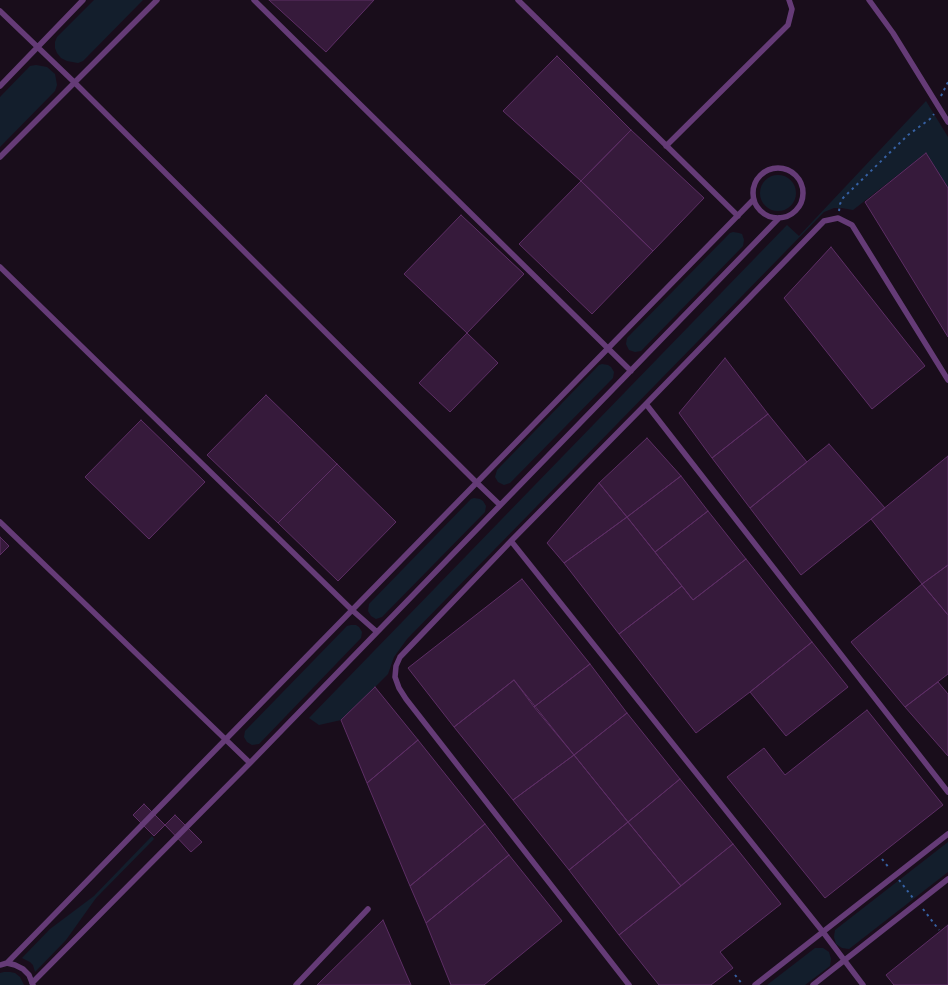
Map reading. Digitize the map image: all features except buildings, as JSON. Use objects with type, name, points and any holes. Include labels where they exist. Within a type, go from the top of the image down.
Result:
[{"type":"lane","points":[[0,86],[83,0]]},
{"type":"lane","points":[[0,157],[157,0]]},
{"type":"lane","points":[[254,0],[630,371]]},
{"type":"lane","points":[[518,0],[738,216]]},
{"type":"lane","points":[[666,146],[788,24],[792,9],[789,0]]},
{"type":"lane","points":[[869,0],[893,33],[948,122]]},
{"type":"lane","points":[[0,11],[74,82],[500,505]]},
{"type":"lane","points":[[774,168],[783,168],[791,171],[797,176],[803,191],[803,199],[794,213],[787,217],[779,218],[764,214],[757,208],[752,192],[754,183],[759,176],[766,170],[774,168]]},
{"type":"lane","points":[[3,964],[226,739],[753,200]]},
{"type":"lane","points":[[3,964],[15,965],[23,969],[29,975],[32,984],[250,763],[779,218]]},
{"type":"lane","points":[[629,985],[406,699],[395,677],[396,666],[400,657],[824,221],[838,218],[852,225],[948,380]]},
{"type":"lane","points":[[0,267],[352,610],[377,632]]},
{"type":"lane","points":[[646,404],[948,792]]},
{"type":"lane","points":[[0,522],[250,763]]},
{"type":"lane","points":[[511,541],[823,932],[863,985]]},
{"type":"lane","points":[[755,985],[948,834]]},
{"type":"lane","points":[[813,985],[948,879]]},
{"type":"lane","points":[[296,985],[368,909]]},
{"type":"path","points":[[838,218],[843,198],[908,135],[935,113],[937,104],[948,82]]},
{"type":"path","points":[[882,859],[890,869]]},
{"type":"path","points":[[899,880],[914,898]]},
{"type":"path","points":[[923,909],[940,930]]},
{"type":"path","points":[[735,975],[743,985]]},
{"type":"shaded area","points":[[94,0],[143,0],[83,61],[78,63],[61,58],[55,48],[57,37]]},
{"type":"shaded area","points":[[30,66],[47,67],[55,74],[57,85],[55,91],[0,147],[0,97]]},
{"type":"shaded area","points":[[926,101],[948,137],[948,188],[926,153],[853,210],[834,208],[824,212],[407,639],[394,657],[388,674],[375,687],[341,720],[319,725],[309,718],[787,225],[799,236]]},
{"type":"shaded area","points":[[778,175],[790,181],[796,193],[790,205],[778,211],[766,205],[760,193],[766,181]]},
{"type":"shaded area","points":[[733,232],[742,234],[743,246],[641,351],[629,350],[626,344],[627,338]]},
{"type":"shaded area","points":[[602,364],[611,367],[614,372],[613,378],[510,483],[504,485],[498,482],[495,477],[497,470]]},
{"type":"shaded area","points":[[474,498],[483,501],[486,506],[485,512],[382,617],[376,619],[371,616],[368,611],[369,604]]},
{"type":"shaded area","points":[[347,626],[359,627],[362,632],[361,638],[259,744],[252,745],[247,742],[244,737],[245,731]]},
{"type":"shaded area","points":[[152,836],[154,839],[96,898],[66,940],[35,972],[33,965],[22,958],[50,929],[94,896]]},
{"type":"shaded area","points":[[948,842],[948,872],[849,949],[842,948],[836,944],[835,930]]},
{"type":"shaded area","points":[[815,948],[823,948],[829,952],[830,966],[805,985],[767,985]]},
{"type":"shaded area","points":[[0,973],[15,973],[20,977],[24,985],[0,985]]}]
